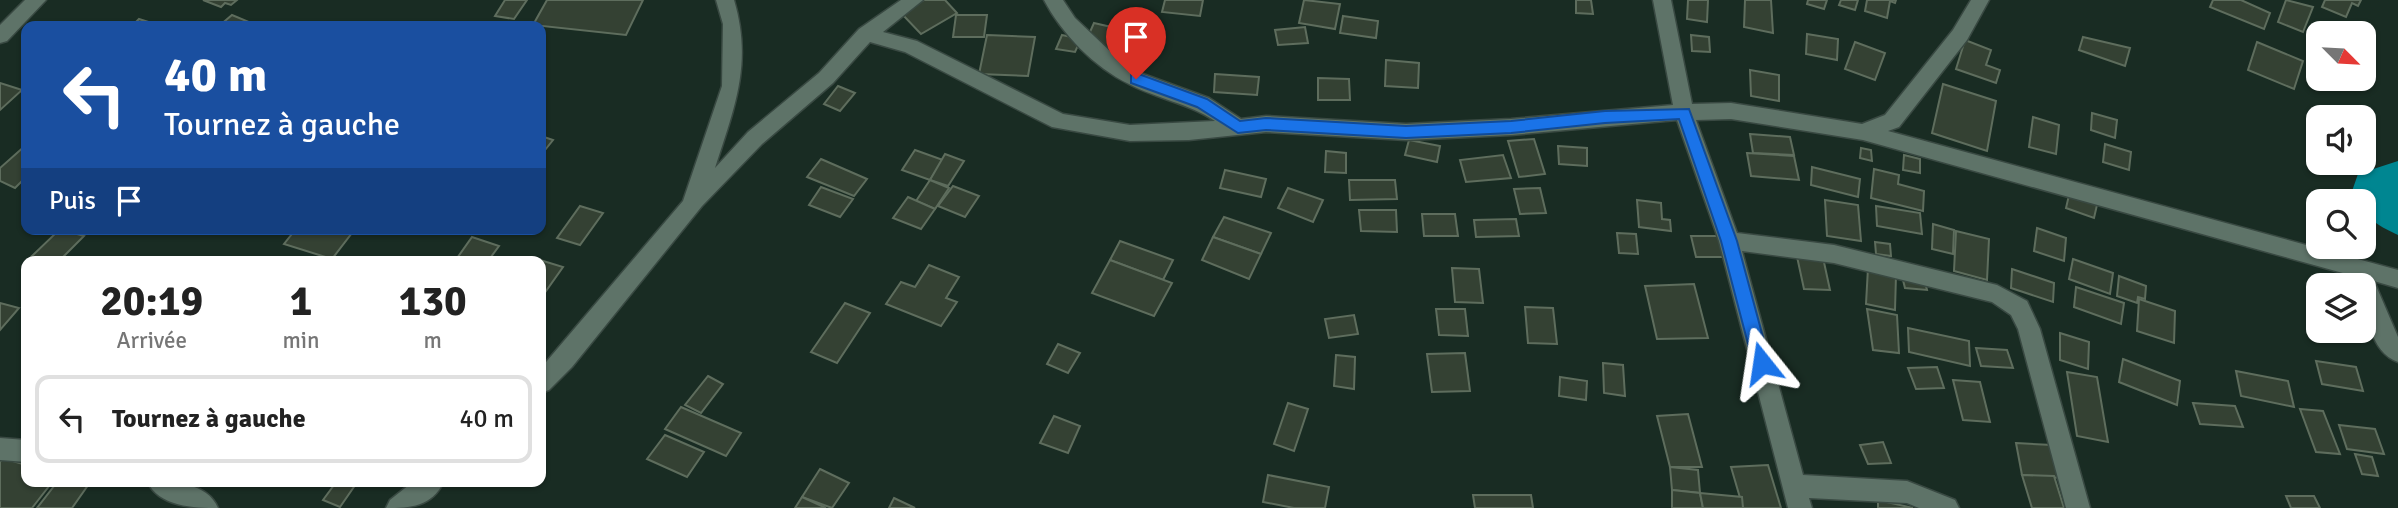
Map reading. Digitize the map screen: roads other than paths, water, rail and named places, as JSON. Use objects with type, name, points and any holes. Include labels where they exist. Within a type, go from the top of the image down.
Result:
[{"type":"street","points":[[0,36],[37,0]]},
{"type":"street","points":[[692,205],[732,86],[732,24],[725,0]]},
{"type":"street","points":[[546,377],[692,205],[755,138],[826,78],[866,34],[914,0]]},
{"type":"street","points":[[1053,0],[1068,23],[1107,60],[1136,79],[1202,103],[1238,127]]},
{"type":"street","points":[[1662,0],[1684,113],[1729,241],[1797,497],[1908,492],[1947,508]]},
{"type":"street","points":[[1863,132],[1892,121],[1960,36],[1980,0]]},
{"type":"street","points":[[866,34],[910,46],[1059,121],[1130,133],[1189,132],[1266,124],[1406,132],[1511,127],[1605,117],[1731,111],[1863,132],[1968,162],[2073,187],[2247,240],[2398,279]]},
{"type":"street","points":[[1729,241],[1834,254],[1997,294],[2019,308],[2029,330],[2078,508]]},
{"type":"street","points":[[2358,269],[2388,341],[2398,352]]},
{"type":"street","points":[[0,449],[21,451]]},
{"type":"street","points":[[169,487],[206,508]]},
{"type":"street","points":[[398,508],[424,487]]},
{"type":"water","points":[[2398,161],[2398,235],[2376,223],[2376,189],[2353,189],[2358,175],[2376,175],[2376,168]]}]
